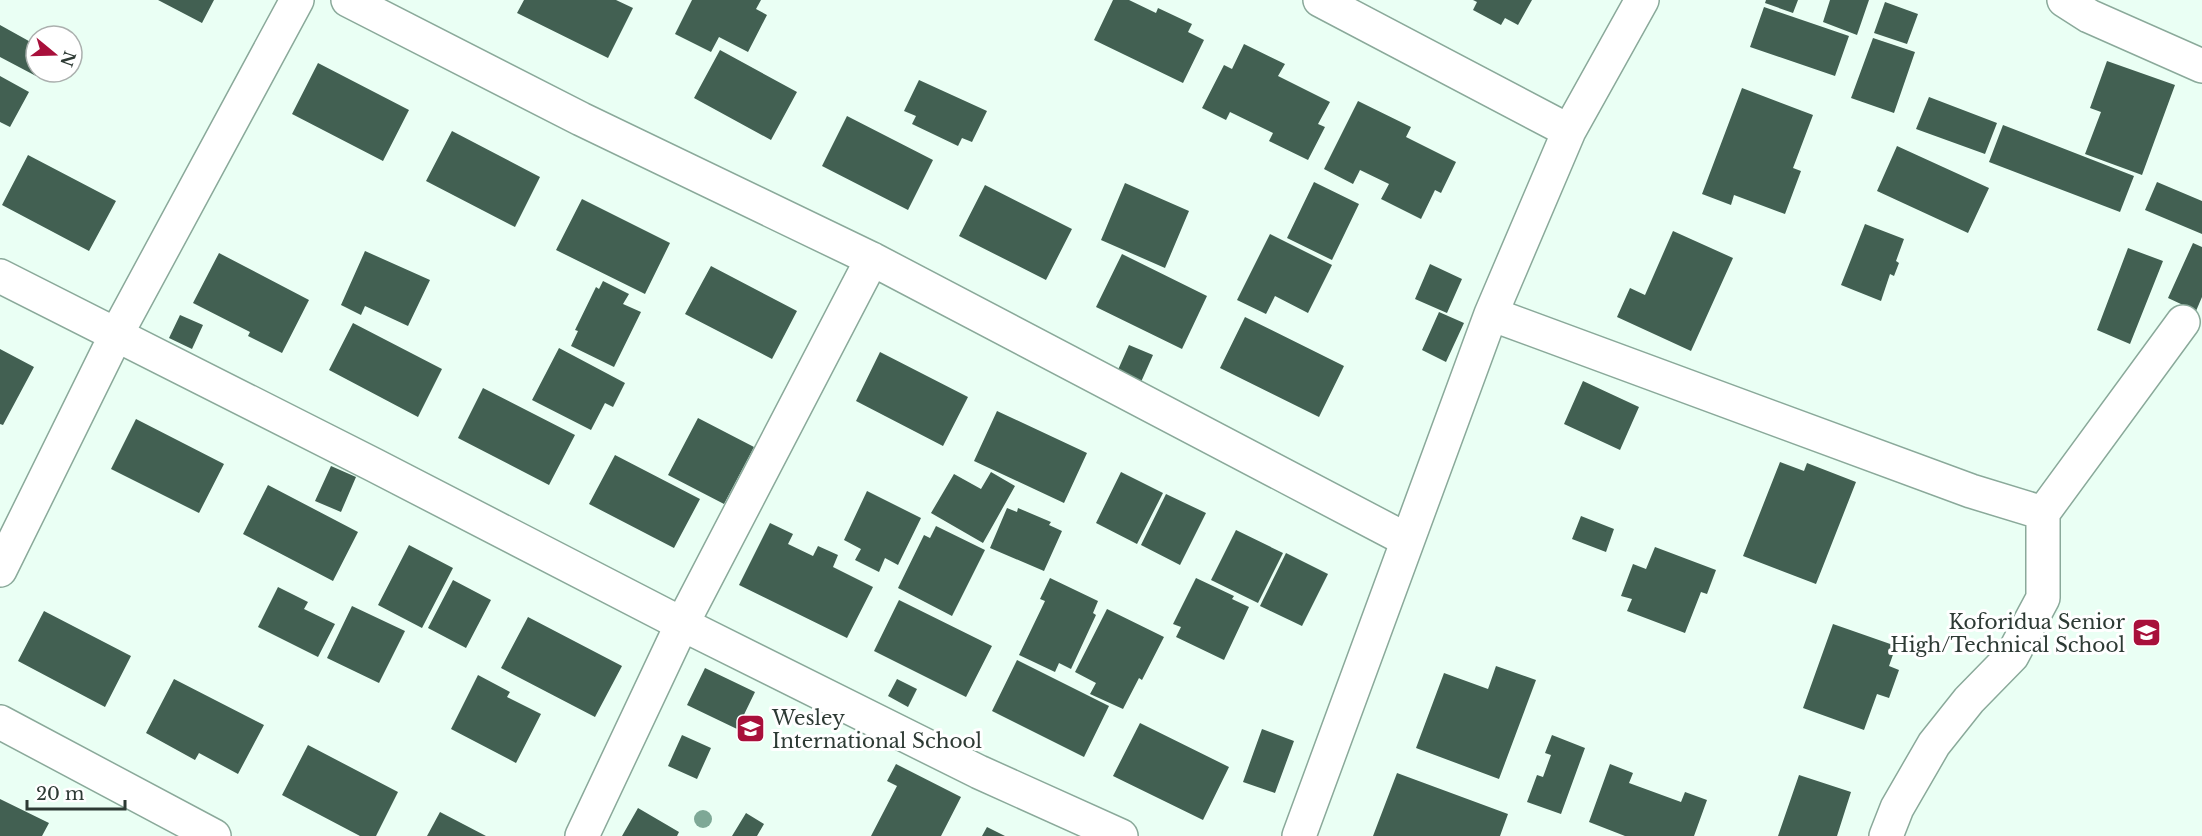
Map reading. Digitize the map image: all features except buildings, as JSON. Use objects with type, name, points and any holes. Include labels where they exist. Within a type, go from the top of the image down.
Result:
[{"type":"street","points":[[0,570],[116,335],[297,0]]},
{"type":"street","points":[[348,0],[581,119],[873,259],[1407,540]]},
{"type":"street","points":[[1320,0],[1569,131]]},
{"type":"street","points":[[1299,836],[1491,314],[1569,131],[1642,0]]},
{"type":"street","points":[[2064,0],[2089,16],[2202,66]]},
{"type":"street","points":[[582,836],[682,624],[873,259]]},
{"type":"street","points":[[0,276],[682,624],[979,772],[1121,836]]},
{"type":"street","points":[[1491,314],[1971,491],[2043,513]]},
{"type":"street","points":[[1887,836],[1897,808],[1934,744],[1970,700],[2012,656],[2043,598],[2043,513],[2183,321]]},
{"type":"street","points":[[0,722],[214,836]]},
{"type":"place","name":"Koforidua Senior High/Technical School","points":[[2146,633]]},
{"type":"place","name":"Wesley International School","points":[[751,729]]}]
